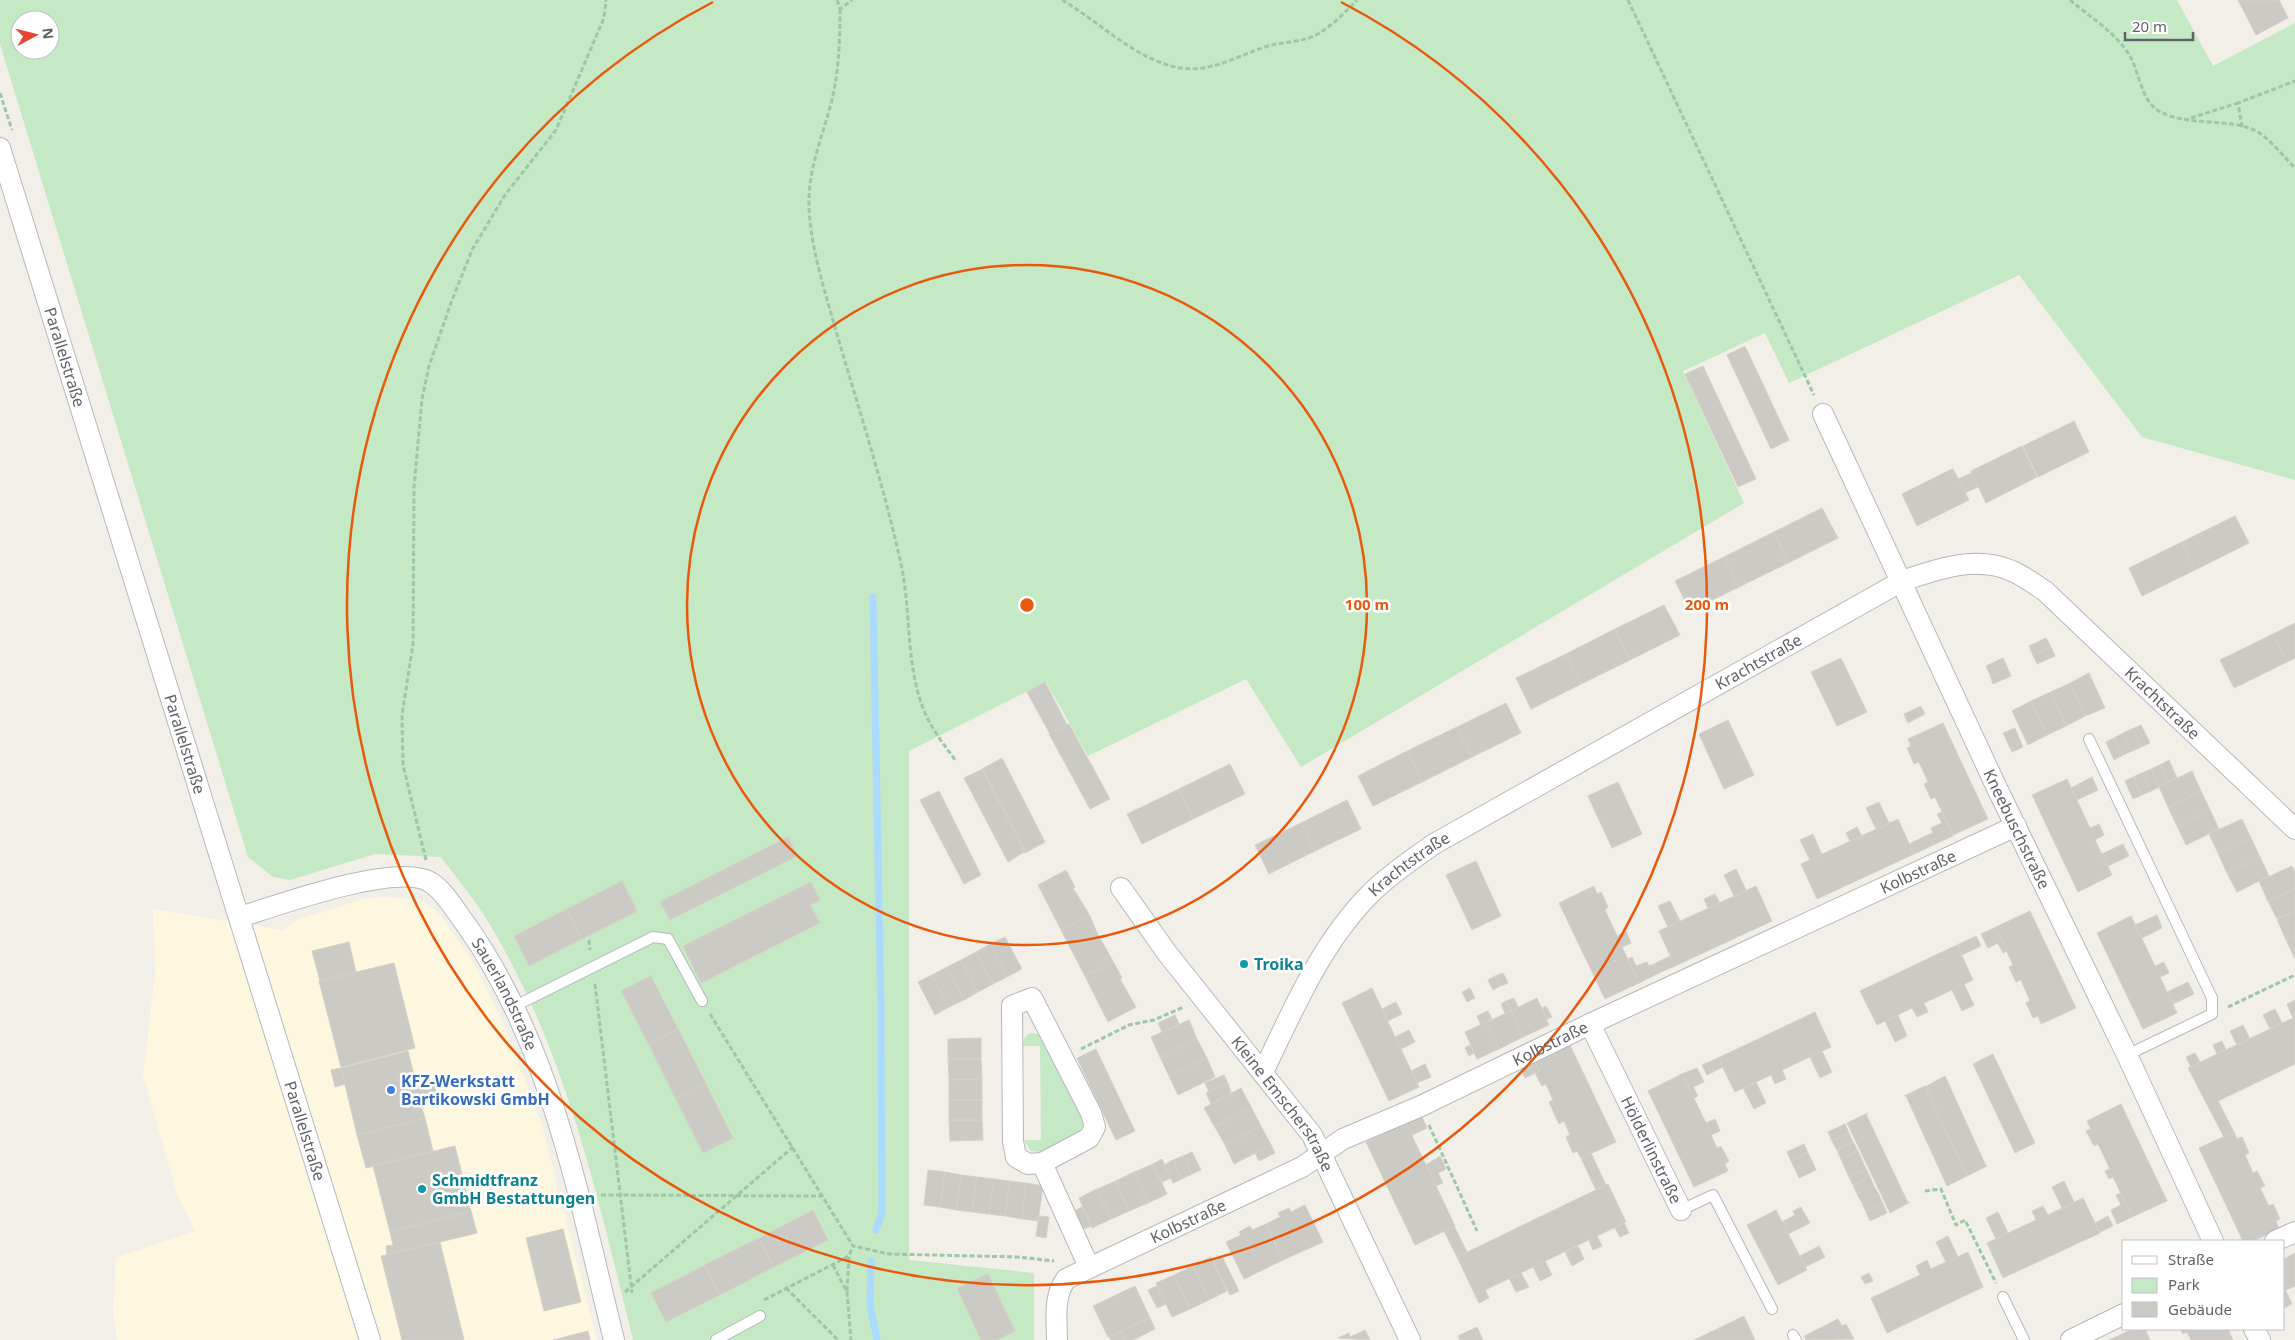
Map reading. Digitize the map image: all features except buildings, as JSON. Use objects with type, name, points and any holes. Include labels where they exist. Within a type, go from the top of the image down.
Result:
[{"type":"street","name":"Parallelstraße","points":[[0,148],[370,1340]]},
{"type":"street","name":"Kneebuschstraße","points":[[1823,414],[2016,826],[2127,1055],[2213,1240]]},
{"type":"street","name":"Krachtstraße","points":[[1263,1072],[1312,971],[1342,928],[1371,893],[1401,867],[1434,844],[1902,581],[1940,568],[1982,564],[1998,566],[2024,578],[2045,591],[2295,830]]},
{"type":"street","name":"Kolbstraße","points":[[1061,1288],[1089,1267],[1302,1167],[1344,1139],[1421,1106],[1590,1024],[2016,826]]},
{"type":"street","points":[[240,917],[369,879],[403,876],[430,882]]},
{"type":"street","name":"Sauerlandstraße","points":[[430,882],[451,903],[473,935],[513,1007],[543,1076],[579,1198],[614,1340]]},
{"type":"street","name":"Kleine Emscherstraße","points":[[1120,888],[1167,954],[1312,1135],[1410,1340]]},
{"type":"street","points":[[1032,998],[1091,1112],[1095,1127],[1089,1138],[1042,1163],[1028,1164],[1016,1158],[1012,1141],[1012,1006],[1032,998]]},
{"type":"street","name":"Hölderlinstraße","points":[[1590,1024],[1681,1210]]},
{"type":"street","points":[[1042,1163],[1089,1267]]},
{"type":"street","points":[[2277,1240],[2295,1232]]},
{"type":"street","points":[[1057,1340],[1061,1288]]},
{"type":"street","points":[[2071,1340],[2122,1315]]},
{"type":"lane","points":[[2089,740],[2212,998],[2212,1014],[2127,1055]]},
{"type":"lane","points":[[513,1007],[653,937],[668,940],[702,1001]]},
{"type":"lane","name":"Hölderlinstraße","points":[[1681,1210],[1713,1195],[1772,1309]]},
{"type":"lane","points":[[2003,1297],[2024,1340]]},
{"type":"lane","points":[[716,1340],[760,1316]]},
{"type":"path","points":[[430,882],[403,765],[402,715],[413,644],[414,487],[422,399],[429,366],[472,250],[505,195],[556,130],[604,18],[606,0]]},
{"type":"path","points":[[838,0],[840,9],[840,38],[834,91],[812,167],[809,204],[812,233],[830,307],[902,570],[909,612],[912,668],[923,708],[956,761]]},
{"type":"path","points":[[840,9],[852,0]]},
{"type":"path","points":[[1062,0],[1086,14],[1144,57],[1189,69],[1213,65],[1269,46],[1310,37],[1335,22],[1357,0]]},
{"type":"path","points":[[1628,0],[1823,414]]},
{"type":"path","points":[[2070,0],[2112,35],[2124,48],[2131,57],[2148,98],[2157,110],[2169,115],[2242,127],[2257,132],[2295,168]]},
{"type":"path","points":[[2189,119],[2295,81]]},
{"type":"path","points":[[2238,103],[2242,127]]},
{"type":"path","points":[[589,940],[632,1293]]},
{"type":"path","points":[[2212,1014],[2295,974]]},
{"type":"path","points":[[1063,1058],[1129,1025],[1154,1020],[1204,999]]},
{"type":"path","points":[[702,1001],[853,1246],[889,1254],[971,1255],[1054,1261],[1061,1288]]},
{"type":"path","points":[[1421,1106],[1477,1231]]},
{"type":"path","points":[[605,1302],[618,1298],[793,1147]]},
{"type":"path","points":[[1925,1191],[1941,1189],[1956,1225],[1965,1220],[2003,1297]]},
{"type":"path","points":[[579,1198],[620,1195],[823,1196]]},
{"type":"path","points":[[852,1340],[847,1292],[849,1256],[853,1246]]},
{"type":"path","points":[[760,1316],[758,1303],[849,1256]]},
{"type":"path","points":[[832,1264],[847,1292]]},
{"type":"path","points":[[786,1288],[838,1340]]},
{"type":"shaded area","points":[[388,897],[426,903],[441,916],[475,965],[506,1029],[542,1126],[597,1340],[117,1340],[113,1312],[116,1258],[195,1231],[177,1194],[143,1075],[155,975],[153,909],[283,930],[297,920],[366,898]]},
{"type":"green space","points":[[0,0],[2177,0],[2213,66],[2295,23],[2295,480],[2142,437],[2019,275],[1789,383],[1765,333],[1683,371],[1744,503],[1301,767],[1246,679],[1088,756],[1046,682],[909,751],[909,1260],[1034,1273],[1034,1340],[633,1340],[591,1176],[557,1068],[536,1016],[512,965],[484,915],[441,857],[375,854],[290,880],[273,877],[248,857],[0,44]]},
{"type":"green space","points":[[1032,1033],[1038,1034],[1043,1039],[1084,1122],[1080,1133],[1042,1152],[1031,1151],[1024,1140],[1041,1140],[1040,1046],[1023,1046],[1025,1038]]},
{"type":"waterway","points":[[873,597],[881,1009],[882,1212],[876,1230]]},
{"type":"waterway","points":[[871,1261],[870,1305],[877,1340]]},
{"type":"place","name":"Troika","points":[[1244,964]]},
{"type":"place","name":"KFZ-Werkstatt Bartikowski GmbH","points":[[391,1090]]},
{"type":"place","name":"Schmidtfranz GmbH Bestattungen","points":[[422,1189]]}]
